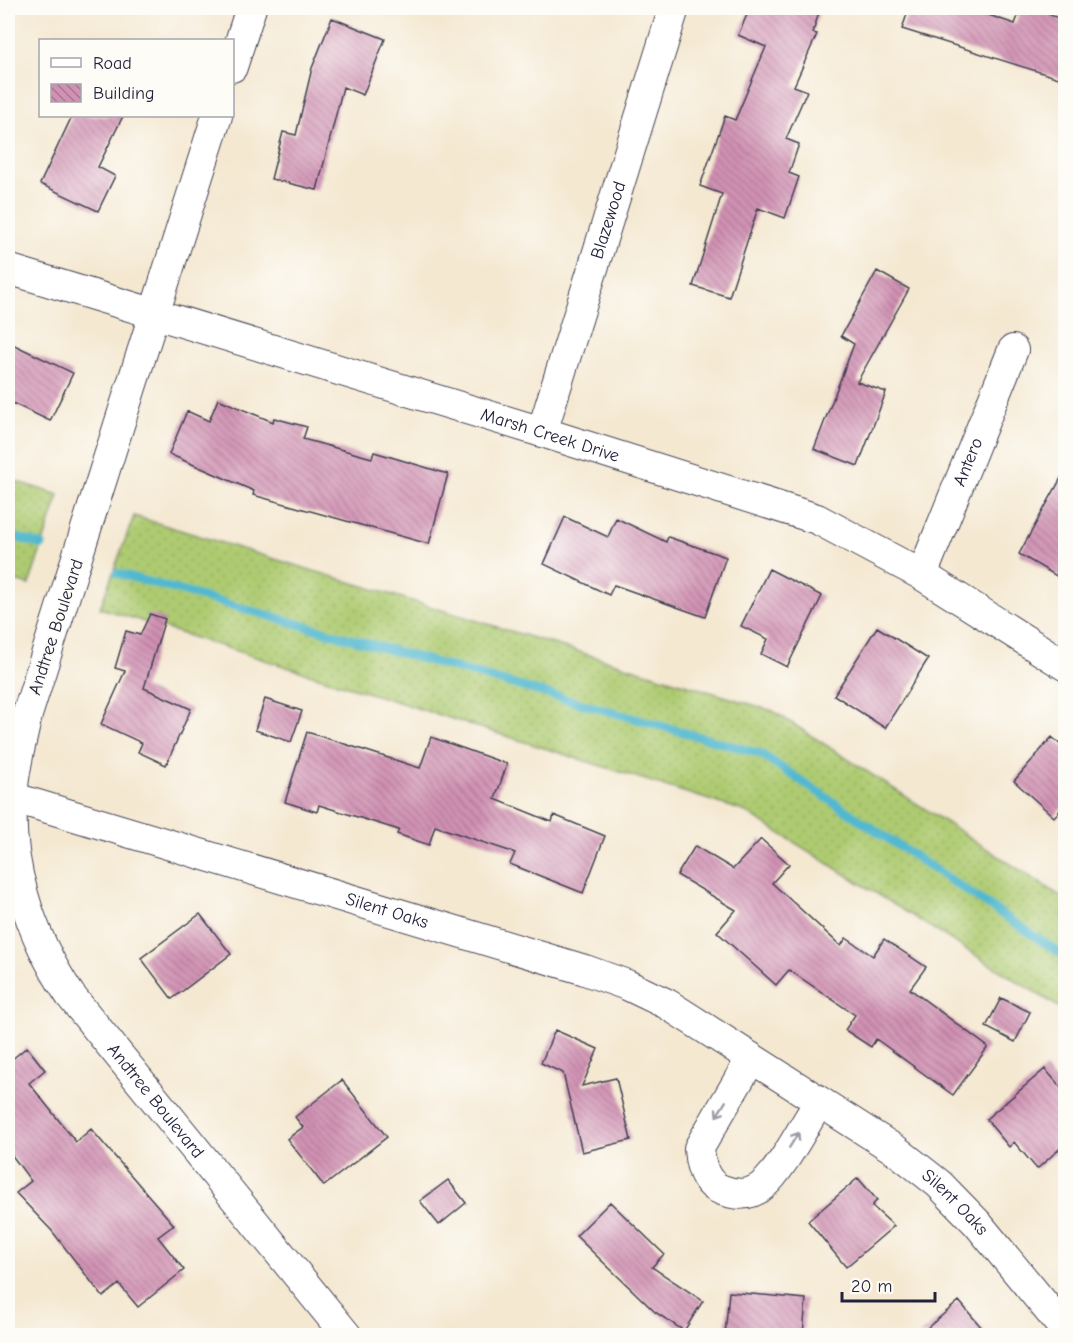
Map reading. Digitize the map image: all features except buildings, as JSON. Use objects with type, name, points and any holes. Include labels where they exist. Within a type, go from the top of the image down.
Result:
[{"type":"street","points":[[234,61],[251,8]]},
{"type":"street","name":"Blazewood","points":[[542,432],[674,8]]},
{"type":"street","name":"Andtree Boulevard","points":[[218,117],[27,715],[10,797],[13,830],[21,889],[40,944],[70,995],[347,1335]]},
{"type":"street","name":"Marsh Creek Drive","points":[[8,269],[542,432],[817,519],[922,575],[1065,666]]},
{"type":"street","name":"Antero","points":[[922,575],[1013,350]]},
{"type":"street","name":"Silent Oaks","points":[[10,797],[596,974],[627,985],[667,1004],[897,1151],[939,1184],[977,1223],[1065,1331]]},
{"type":"street","points":[[751,1059],[699,1148],[700,1164],[706,1178],[717,1188],[732,1194],[747,1194],[761,1187],[771,1177],[819,1102]]},
{"type":"green space","points":[[8,479],[59,495],[29,585],[8,579]]},
{"type":"green space","points":[[134,516],[773,711],[1065,899],[1065,1011],[744,811],[100,608]]},
{"type":"waterway","points":[[8,535],[42,545]]},
{"type":"waterway","points":[[117,573],[761,754],[1066,957]]}]
